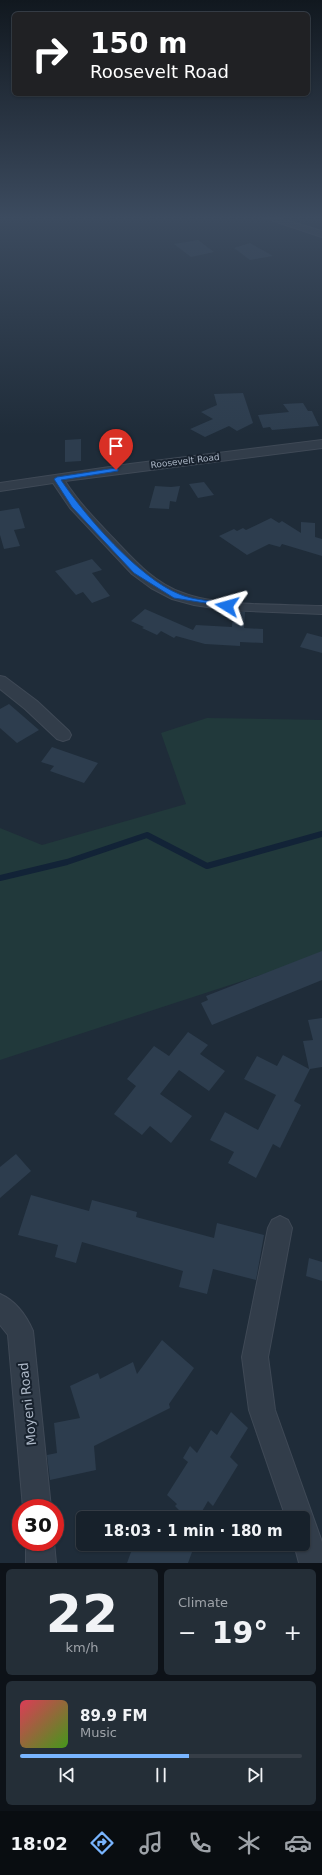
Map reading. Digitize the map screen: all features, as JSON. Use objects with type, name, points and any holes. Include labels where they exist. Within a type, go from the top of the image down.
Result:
[{"type":"street","name":"Roosevelt Road","points":[[0,487],[130,468],[322,444]]},
{"type":"street","points":[[57,479],[74,505],[137,571],[156,585],[177,596],[227,606],[322,610]]},
{"type":"street","points":[[0,681],[31,705],[63,735]]},
{"type":"street","points":[[280,1228],[260,1328],[256,1364],[262,1410],[298,1511]]},
{"type":"street","name":"Moyeni Road","points":[[0,1307],[14,1320],[20,1331],[36,1499]]},
{"type":"street","points":[[310,1550],[314,1563]]},
{"type":"street","points":[[41,1551],[42,1563]]},
{"type":"green space","points":[[207,718],[322,720],[322,955],[0,1060],[0,828],[42,845],[186,804],[161,733]]},
{"type":"building","points":[[243,393],[253,423],[237,431],[229,426],[205,437],[190,429],[213,419],[201,412],[217,405],[214,394]]},
{"type":"building","points":[[303,403],[308,411],[312,411],[319,426],[272,430],[270,427],[263,428],[258,415],[289,412],[283,404]]},
{"type":"building","points":[[81,439],[81,461],[65,462],[65,440]]},
{"type":"building","points":[[204,482],[214,495],[198,498],[189,484]]},
{"type":"building","points":[[155,486],[180,486],[176,502],[170,501],[169,509],[149,508]]},
{"type":"building","points":[[19,508],[25,528],[14,530],[20,546],[4,549],[0,535],[0,511]]},
{"type":"building","points":[[271,518],[279,523],[282,521],[301,533],[301,522],[315,523],[315,537],[322,539],[322,556],[282,544],[280,547],[269,544],[247,555],[219,536],[234,529],[237,531],[243,528],[246,530]]},
{"type":"building","points":[[92,559],[102,570],[92,573],[110,596],[92,603],[83,592],[76,595],[55,571]]},
{"type":"building","points":[[145,609],[193,630],[196,625],[232,627],[233,612],[245,612],[244,628],[263,629],[263,643],[240,642],[240,646],[205,644],[176,636],[174,638],[161,631],[157,635],[131,621]]},
{"type":"building","points":[[307,633],[322,637],[322,653],[300,647]]},
{"type":"building","points":[[9,704],[39,730],[17,743],[0,728],[0,709]]},
{"type":"building","points":[[52,747],[98,763],[84,783],[50,771],[54,766],[41,762]]},
{"type":"building","points":[[322,951],[322,980],[212,1025],[201,1003],[208,1000],[206,996]]},
{"type":"building","points":[[322,1018],[322,1067],[310,1069],[294,1101],[301,1105],[280,1148],[273,1144],[256,1178],[228,1163],[234,1152],[210,1140],[225,1112],[258,1130],[276,1095],[244,1079],[257,1056],[277,1066],[283,1055],[309,1069],[303,1041],[313,1040],[308,1020]]},
{"type":"building","points":[[188,1032],[208,1045],[200,1054],[225,1071],[209,1091],[179,1070],[160,1094],[192,1116],[171,1143],[150,1126],[142,1135],[114,1114],[136,1086],[127,1079],[154,1046],[169,1056]]},
{"type":"building","points":[[16,1154],[31,1171],[0,1198],[0,1167]]},
{"type":"building","points":[[31,1195],[89,1211],[92,1200],[137,1212],[136,1217],[214,1238],[217,1223],[264,1235],[256,1280],[213,1269],[207,1294],[179,1287],[183,1271],[82,1242],[76,1263],[55,1257],[58,1245],[18,1235]]},
{"type":"building","points":[[309,1258],[322,1262],[322,1281],[306,1276]]},
{"type":"building","points":[[162,1340],[194,1368],[169,1404],[170,1408],[94,1446],[96,1470],[50,1480],[47,1455],[57,1453],[54,1423],[80,1418],[70,1386],[98,1373],[100,1379],[133,1362],[137,1374]]},
{"type":"building","points":[[231,1412],[248,1428],[230,1457],[238,1465],[213,1506],[208,1501],[202,1511],[180,1511],[175,1506],[177,1504],[167,1495],[188,1462],[183,1458],[190,1446],[197,1453],[211,1430],[217,1435]]},
{"type":"building","points":[[131,1551],[192,1551],[188,1563],[127,1563]]},
{"type":"waterway","points":[[0,878],[67,862],[147,835],[207,866],[322,834]]},
{"type":"route","points":[[116,470],[57,479],[74,505],[137,571],[146,578],[177,596],[194,601],[227,606]]}]
